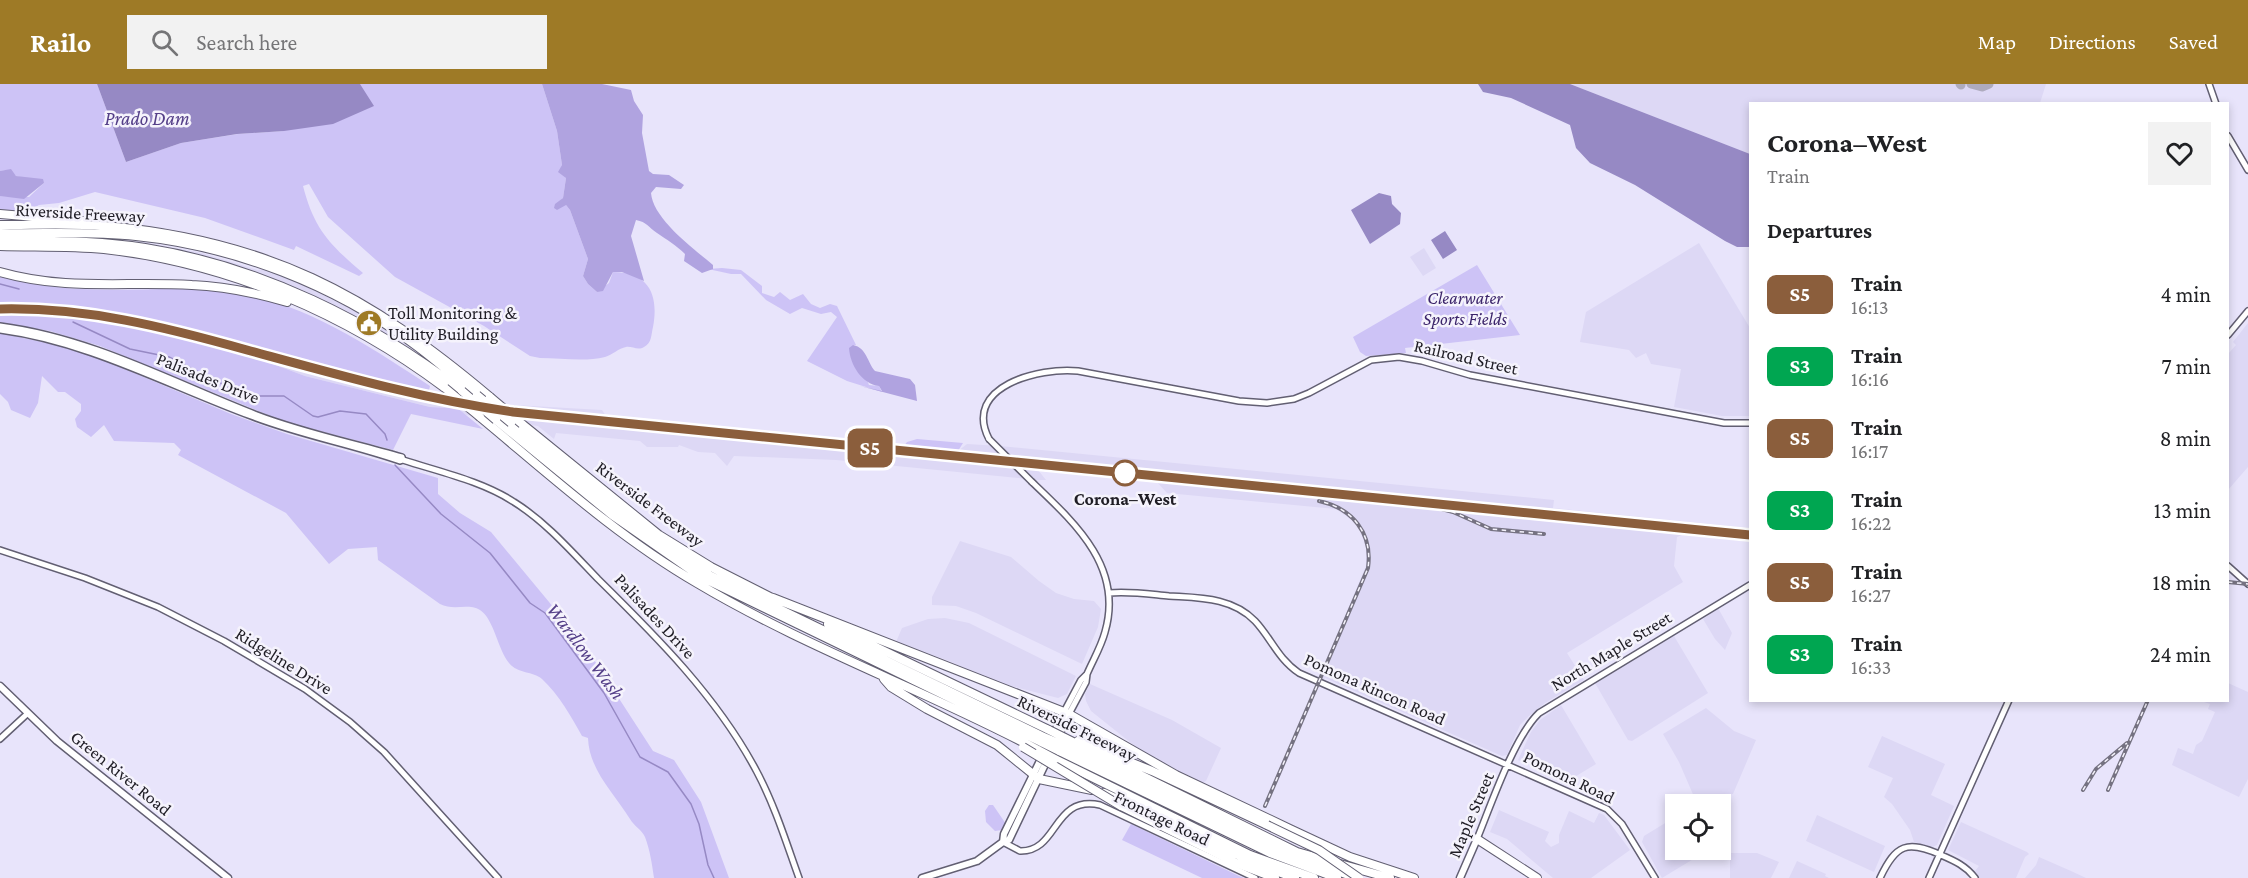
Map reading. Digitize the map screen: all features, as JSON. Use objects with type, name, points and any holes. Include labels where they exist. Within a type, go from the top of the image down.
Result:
[{"type":"highway","points":[[0,214],[73,219],[104,226]]},
{"type":"highway","name":"Riverside Freeway","points":[[0,225],[104,226],[160,232],[210,242],[260,256],[310,276],[356,299],[407,332],[659,535],[711,567],[1046,737],[1250,855],[1314,878]]},
{"type":"highway","points":[[0,233],[98,233],[178,246],[242,262],[252,262],[315,286],[374,317],[413,344],[627,518],[672,552],[709,575],[1046,737],[1270,853],[1337,878]]},
{"type":"highway","points":[[0,240],[92,242],[148,248],[221,266],[309,296],[396,342],[462,391],[634,532],[701,577],[1046,737]]},
{"type":"highway","name":"Riverside Freeway","points":[[0,246],[90,248],[175,261],[237,278],[326,315],[393,351],[445,388],[599,516],[665,564],[726,600],[1040,751],[1062,746],[1297,852],[1390,878]]},
{"type":"highway","points":[[0,272],[41,281],[84,285],[189,284],[224,287],[275,298],[326,315]]},
{"type":"highway","points":[[773,598],[1067,713],[1176,775],[1350,857],[1414,878]]},
{"type":"highway","points":[[881,676],[891,687],[927,709],[996,745],[1036,777],[1118,798],[1262,866],[1295,878]]},
{"type":"highway","points":[[1012,736],[1023,747],[1121,806],[1236,863],[1275,878]]},
{"type":"highway","points":[[1062,746],[1083,741],[1319,850],[1358,878]]},
{"type":"highway","points":[[1062,746],[1278,850],[1358,878]]},
{"type":"highway","points":[[1477,839],[1537,878]]},
{"type":"main road","points":[[2209,84],[2215,102]]},
{"type":"main road","points":[[2229,138],[2248,170]]},
{"type":"main road","points":[[2229,334],[2248,311]]},
{"type":"main road","name":"Palisades Drive","points":[[0,328],[47,334],[95,348],[259,415],[402,457],[403,460],[482,486],[522,507],[546,526],[644,625],[708,697],[742,745],[771,801],[799,878]]},
{"type":"main road","name":"Railroad Street","points":[[1109,592],[1103,567],[1085,536],[989,439],[983,423],[984,411],[1001,389],[1023,376],[1050,370],[1078,371],[1239,401],[1267,403],[1294,399],[1309,393],[1371,360],[1399,357],[1498,380],[1724,423],[1749,423]]},
{"type":"main road","name":"Ridgeline Drive","points":[[0,550],[58,568],[150,604],[214,636],[305,689],[350,722],[384,752],[498,878]]},
{"type":"main road","points":[[2229,567],[2248,584]]},
{"type":"main road","name":"North Maple Street","points":[[1509,765],[1528,724],[1546,707],[1749,586]]},
{"type":"main road","points":[[922,878],[977,861],[1003,842],[1004,834],[1036,777],[1067,713],[1086,682],[1086,674],[1106,630],[1109,592]]},
{"type":"main road","name":"Pomona Rincon Road","points":[[1109,592],[1141,592],[1210,599],[1232,604],[1255,621],[1280,657],[1299,673],[1509,765]]},
{"type":"main road","name":"Green River Road","points":[[0,686],[57,741],[228,878]]},
{"type":"main road","points":[[1929,878],[2008,702]]},
{"type":"main road","points":[[0,739],[27,714]]},
{"type":"main road","name":"Maple Street","points":[[1461,877],[1509,765]]},
{"type":"main road","name":"Pomona Road","points":[[1509,765],[1607,809],[1622,824],[1655,878]]},
{"type":"main road","name":"Frontage Road","points":[[1003,842],[1016,850],[1032,849],[1046,839],[1065,812],[1083,804],[1095,804],[1255,878]]},
{"type":"main road","points":[[1880,878],[1891,857],[1904,847],[1922,846],[1967,868],[1975,878]]},
{"type":"shaded area","points":[[542,84],[602,84],[631,90],[634,101],[643,115],[642,133],[649,171],[653,174],[669,175],[684,185],[681,189],[656,187],[651,193],[653,203],[666,223],[713,265],[713,269],[702,273],[684,261],[685,254],[678,248],[645,223],[636,220],[631,236],[644,281],[622,272],[613,272],[603,291],[597,292],[588,284],[583,276],[588,259],[570,210],[566,205],[557,210],[554,208],[555,204],[563,198],[566,178],[558,172],[562,165],[557,131]]},
{"type":"shaded area","points":[[1570,84],[2046,84],[2040,102],[1749,102],[1749,154]]},
{"type":"shaded area","points":[[11,169],[16,176],[43,179],[44,183],[24,199],[0,196],[0,171]]},
{"type":"shaded area","points":[[137,241],[202,253],[291,279],[365,316],[437,366],[435,367],[357,318],[269,277],[268,279],[137,244]]},
{"type":"shaded area","points":[[1699,243],[1749,326],[1749,416],[1722,416],[1674,407],[1681,369],[1651,364],[1646,353],[1636,358],[1629,350],[1580,342],[1586,312]]},
{"type":"shaded area","points":[[1424,248],[1436,268],[1423,276],[1410,257]]},
{"type":"shaded area","points":[[21,303],[88,308],[153,321],[428,394],[505,407],[514,405],[602,410],[606,416],[664,423],[958,451],[967,444],[1000,446],[1554,500],[1553,508],[1749,528],[1749,542],[1682,535],[1677,537],[1674,566],[1683,582],[1567,653],[1584,680],[1545,703],[1529,716],[1520,725],[1507,755],[1502,756],[1325,678],[1323,681],[1319,679],[1366,566],[1366,547],[1360,530],[1352,520],[1336,509],[1167,493],[1155,480],[1058,470],[1038,470],[1046,480],[1038,480],[836,460],[734,456],[727,466],[715,453],[698,452],[679,445],[678,447],[647,447],[640,441],[556,433],[554,439],[538,426],[466,415],[455,406],[451,408],[430,407],[305,376],[257,358],[165,332],[109,320],[33,312],[0,313],[0,304]]},
{"type":"shaded area","points":[[2248,323],[2248,467],[2229,489],[2229,353],[2236,345],[2233,342]]},
{"type":"shaded area","points":[[853,345],[864,352],[875,371],[910,379],[915,385],[917,401],[860,386],[882,391],[879,386],[862,378],[854,367],[849,348]]},
{"type":"shaded area","points":[[960,541],[1011,557],[1056,593],[1074,599],[1094,601],[1101,609],[1098,627],[1082,664],[976,613],[956,606],[932,605],[932,597]]},
{"type":"shaded area","points":[[1718,608],[1732,633],[1725,650],[1703,619]]},
{"type":"shaded area","points":[[945,618],[969,623],[1076,676],[1067,694],[1058,698],[995,682],[949,661],[896,642],[902,628],[928,619]]},
{"type":"shaded area","points":[[1674,636],[1708,693],[1632,741],[1628,740],[1595,683]]},
{"type":"shaded area","points":[[2229,683],[2248,692],[2248,779],[2239,797],[2172,765],[2178,748],[2193,754],[2196,745],[2202,741],[2215,712],[2208,709],[2210,704],[2204,702],[2229,702]]},
{"type":"shaded area","points":[[1090,684],[1172,720],[1221,748],[1206,781],[1202,783],[1170,768],[1136,747],[1091,711],[1085,694]]},
{"type":"shaded area","points":[[1561,705],[1596,764],[1568,781],[1518,760],[1531,732],[1540,720]]},
{"type":"shaded area","points":[[1706,708],[1734,731],[1756,740],[1733,794],[1693,794],[1679,762],[1663,734]]},
{"type":"shaded area","points":[[1882,736],[1945,764],[1931,795],[1954,806],[1937,845],[1932,847],[1914,842],[1910,830],[1892,804],[1884,797],[1893,778],[1868,767]]},
{"type":"shaded area","points":[[1499,810],[1549,832],[1545,841],[1551,847],[1559,843],[1559,835],[1569,811],[1594,823],[1599,813],[1604,815],[1630,850],[1591,878],[1553,878],[1507,839],[1490,832]]},
{"type":"shaded area","points":[[1817,815],[1885,846],[1874,872],[1806,841]]},
{"type":"shaded area","points":[[1961,822],[2029,854],[2025,857],[2016,878],[1980,878],[1975,871],[1979,866],[1948,850]]},
{"type":"shaded area","points":[[1665,823],[1665,860],[1692,860],[1662,878],[1642,842],[1644,836]]},
{"type":"shaded area","points":[[1731,853],[1757,853],[1779,862],[1771,878],[1730,878]]},
{"type":"shaded area","points":[[2039,857],[2086,878],[2025,878],[2036,865]]},
{"type":"shaded area","points":[[1797,861],[1826,874],[1825,876],[1829,878],[1789,878]]},
{"type":"green space","points":[[0,84],[97,84],[126,162],[181,143],[238,134],[284,131],[267,84],[542,84],[557,131],[561,169],[566,178],[563,198],[558,203],[566,205],[570,210],[588,259],[583,276],[597,292],[609,283],[613,272],[635,276],[643,281],[649,288],[654,305],[650,341],[642,348],[626,347],[608,356],[589,359],[530,356],[484,326],[395,277],[328,217],[309,184],[303,186],[312,214],[332,245],[363,273],[359,276],[296,246],[294,250],[205,218],[95,192],[59,203],[39,205],[28,211],[0,210],[0,196],[29,197],[44,183],[16,176],[10,170],[0,171]]},
{"type":"green space","name":"Clearwater Sports Fields","points":[[1477,265],[1520,335],[1405,348],[1406,353],[1366,356],[1360,352],[1353,337]]},
{"type":"green space","points":[[708,269],[741,270],[762,286],[762,293],[774,297],[780,292],[790,300],[803,294],[811,304],[820,308],[830,304],[837,306],[856,345],[853,345],[869,385],[879,386],[882,392],[847,381],[807,361],[837,317],[831,312],[821,314],[802,308],[790,314],[766,300],[741,274]]},
{"type":"green space","points":[[0,277],[71,288],[198,289],[263,298],[338,329],[430,386],[428,394],[179,327],[120,314],[60,305],[0,304]]},
{"type":"green space","points":[[33,312],[109,320],[165,332],[257,358],[305,376],[430,407],[451,408],[455,406],[483,429],[411,414],[393,450],[285,422],[100,346],[50,331],[0,323],[0,313]]},
{"type":"green space","points":[[0,333],[80,350],[231,414],[287,434],[438,478],[438,494],[460,513],[491,532],[583,643],[653,751],[674,760],[701,802],[729,878],[654,878],[645,837],[603,781],[589,750],[588,738],[582,736],[569,713],[542,679],[517,669],[509,663],[489,620],[480,610],[440,604],[378,560],[377,547],[348,549],[329,564],[286,513],[178,455],[181,450],[174,443],[114,441],[104,425],[91,437],[77,427],[75,419],[81,411],[81,404],[65,392],[58,392],[42,376],[38,403],[30,418],[11,410],[8,402],[0,394]]},
{"type":"green space","points":[[917,439],[963,443],[958,451],[904,446],[907,442]]},
{"type":"green space","points":[[989,805],[993,805],[1006,824],[1002,830],[995,831],[986,822],[985,811]]},
{"type":"green space","points":[[1131,824],[1244,878],[1202,878],[1122,840]]},
{"type":"water","name":"Prado Dam","points":[[97,84],[360,84],[374,106],[333,124],[284,131],[237,134],[181,143],[126,162]]},
{"type":"water","points":[[1478,84],[1570,84],[1749,154],[1749,247],[1737,247],[1725,241],[1635,185],[1590,163],[1576,148],[1570,125],[1511,98],[1483,92]]},
{"type":"water","points":[[1379,193],[1391,196],[1392,204],[1401,213],[1400,224],[1370,244],[1351,210]]},
{"type":"water","points":[[1445,231],[1457,250],[1443,259],[1431,240]]},
{"type":"waterway","name":"Wardlow Wash","points":[[0,284],[19,289]]},
{"type":"waterway","name":"Wardlow Wash","points":[[73,322],[130,349],[169,357],[230,388],[255,396],[284,396],[313,416],[318,417],[340,411],[366,414],[385,434],[387,440]]},
{"type":"waterway","name":"Wardlow Wash","points":[[395,465],[441,514],[490,553],[530,603],[545,613],[604,693],[640,757],[668,772],[691,804],[699,824],[708,865],[714,878]]},
{"type":"taxiway","points":[[1971,84],[1982,87],[1989,84]]},
{"type":"railway","points":[[0,307],[68,310],[133,319],[386,385],[511,410],[1749,533]]},
{"type":"railway","points":[[1265,806],[1368,568],[1367,544],[1358,524],[1331,504],[1319,501]]},
{"type":"railway","points":[[1434,507],[1453,512],[1491,529],[1544,534]]},
{"type":"railway","points":[[2229,582],[2248,584]]},
{"type":"railway","points":[[2108,790],[2147,702]]},
{"type":"railway","points":[[2083,790],[2096,769],[2127,743]]},
{"type":"train","name":"S5","points":[[0,309],[77,311],[166,327],[434,400],[513,412],[1749,535]]},
{"type":"place","name":"Toll Monitoring & Utility Building","points":[[369,323]]},
{"type":"place","name":"Corona–West","points":[[1125,473]]}]
